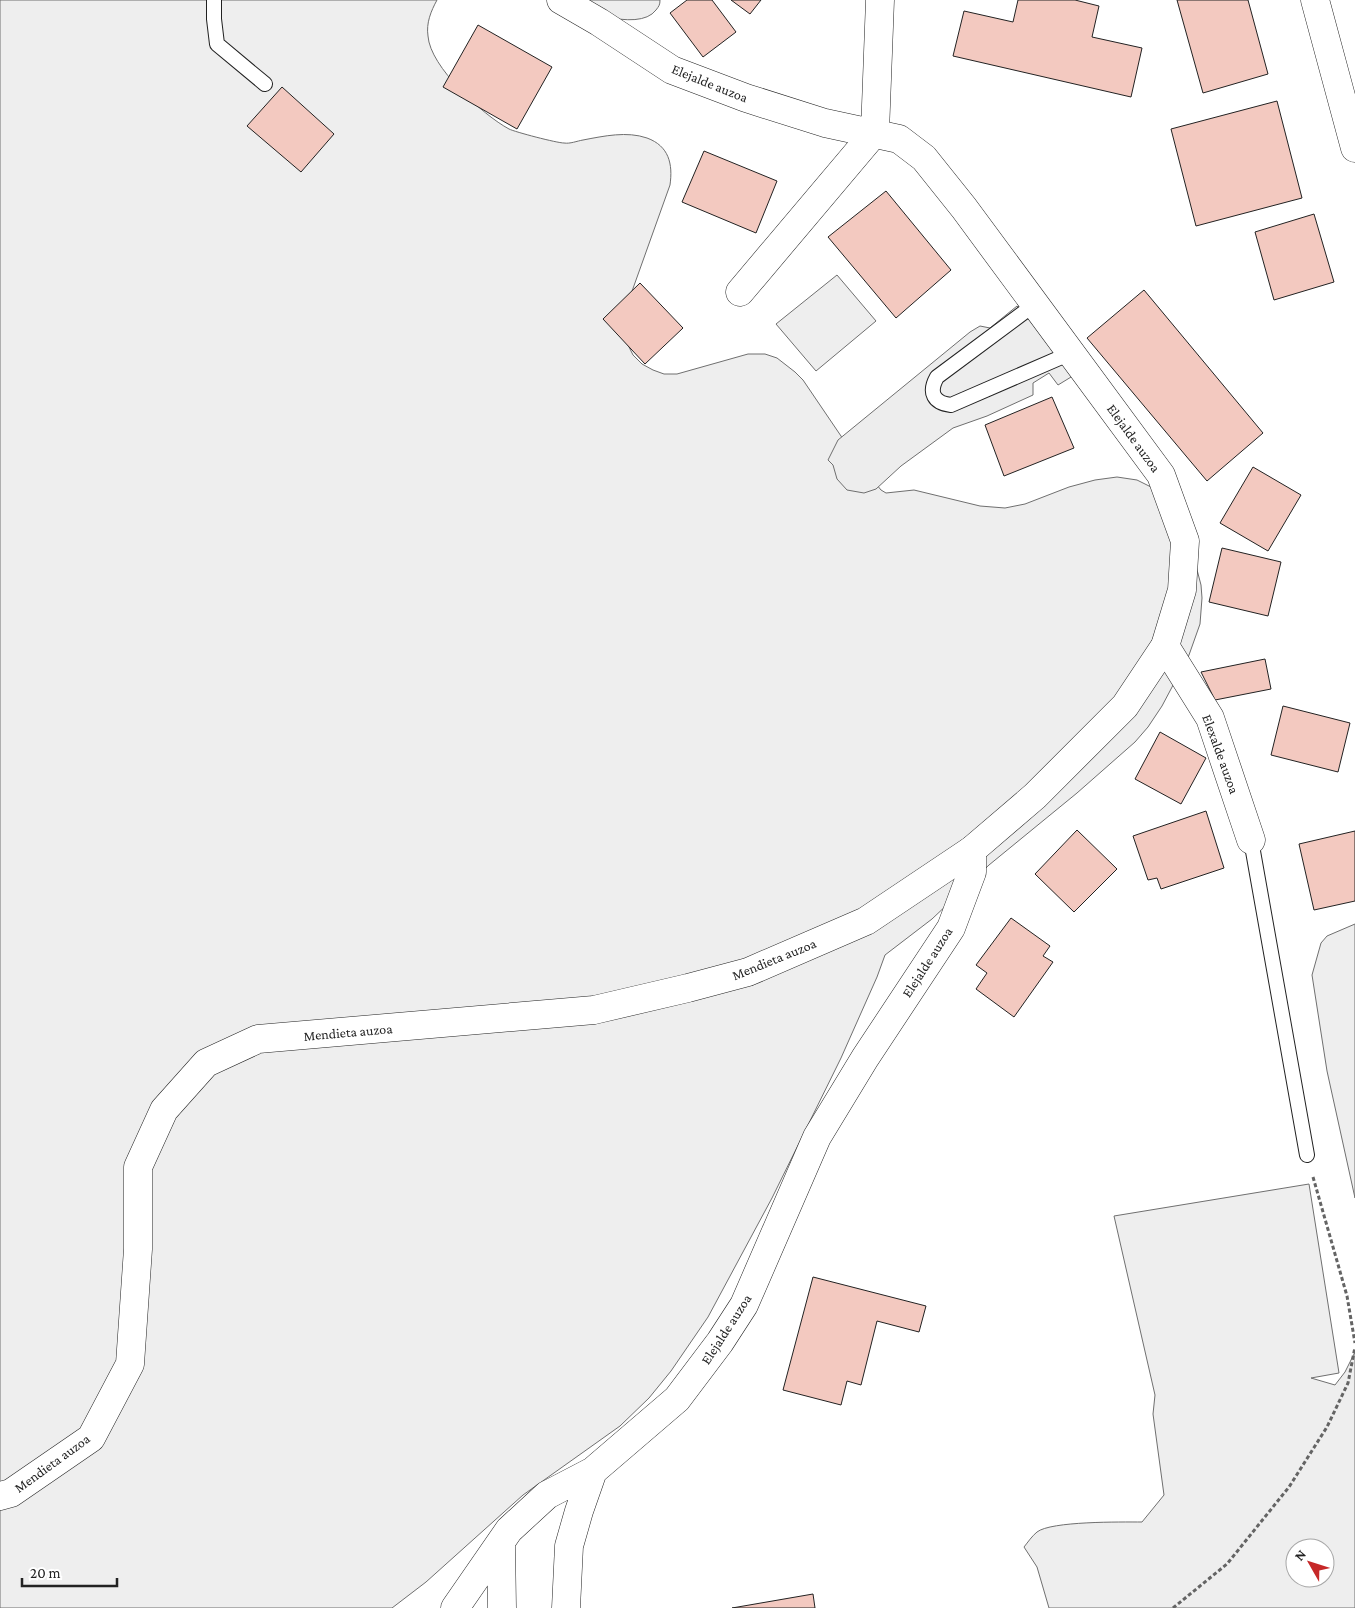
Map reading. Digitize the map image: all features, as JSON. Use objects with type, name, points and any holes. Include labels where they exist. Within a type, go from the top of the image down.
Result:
[{"type":"street","name":"Elejalde auzoa","points":[[455,1608],[509,1530],[547,1495],[593,1471],[677,1399],[720,1342],[744,1305],[817,1137],[865,1058],[950,928],[972,872],[972,850],[1035,796],[1125,706],[1165,646],[1182,590],[1185,541],[1162,475],[964,208],[924,158],[898,139],[875,132],[825,123],[763,104],[672,70],[599,22],[560,0]]},
{"type":"street","points":[[740,292],[875,132],[880,0]]},
{"type":"street","points":[[1315,0],[1355,148]]},
{"type":"street","name":"Elexalde auzoa","points":[[1165,646],[1210,718],[1251,840]]},
{"type":"street","name":"Mendieta auzoa","points":[[0,1496],[11,1493],[91,1438],[130,1364],[138,1249],[138,1167],[164,1110],[206,1063],[258,1040],[594,1010],[748,972],[866,921],[972,850]]},
{"type":"street","points":[[566,1608],[569,1546],[593,1471]]},
{"type":"street","points":[[501,1542],[502,1608]]},
{"type":"lane","points":[[214,0],[217,44],[265,84]]},
{"type":"lane","points":[[1035,304],[937,377],[933,391],[935,397],[942,404],[951,405],[1071,353]]},
{"type":"lane","points":[[1251,840],[1307,1155]]},
{"type":"path","points":[[1173,1608],[1227,1564],[1289,1487],[1327,1427],[1348,1383],[1355,1345],[1347,1296],[1307,1155]]},
{"type":"shaded area","points":[[0,0],[437,0],[428,22],[428,36],[431,48],[438,62],[472,102],[498,122],[509,129],[564,143],[615,135],[639,136],[654,141],[665,151],[670,163],[670,185],[626,308],[624,337],[633,355],[642,364],[664,374],[677,374],[748,354],[765,354],[777,358],[803,380],[860,464],[881,490],[886,493],[914,490],[980,506],[1005,508],[1025,504],[1069,487],[1095,480],[1117,477],[1137,480],[1151,487],[1190,543],[1201,585],[1200,624],[1189,655],[1162,706],[1148,727],[1135,742],[1077,793],[989,865],[932,919],[885,955],[841,1058],[772,1198],[708,1317],[671,1371],[649,1398],[620,1426],[523,1495],[426,1582],[392,1608],[0,1608]]},
{"type":"shaded area","points":[[548,0],[660,0],[656,10],[647,17],[635,20],[604,17]]},
{"type":"shaded area","points":[[837,275],[876,321],[816,371],[776,324]]},
{"type":"shaded area","points":[[1017,306],[1076,374],[1058,385],[1049,373],[1033,383],[1033,395],[987,416],[953,428],[901,466],[876,489],[864,493],[847,490],[837,479],[833,465],[828,460],[838,440],[970,332],[980,326],[990,328]]},
{"type":"shaded area","points":[[1355,924],[1355,1198],[1327,1071],[1312,975],[1321,943],[1327,936]]},
{"type":"shaded area","points":[[1309,1184],[1339,1373],[1311,1378],[1335,1385],[1345,1372],[1355,1352],[1355,1608],[1049,1608],[1037,1567],[1024,1547],[1037,1532],[1045,1528],[1071,1524],[1142,1522],[1164,1495],[1153,1414],[1155,1395],[1114,1216]]},
{"type":"building","points":[[687,0],[712,0],[736,32],[703,57],[670,13]]},
{"type":"building","points":[[731,0],[761,0],[750,14]]},
{"type":"building","points":[[1018,0],[1075,0],[1099,6],[1092,37],[1142,48],[1131,97],[953,56],[964,11],[1013,22]]},
{"type":"building","points":[[1177,0],[1248,0],[1268,74],[1203,93]]},
{"type":"building","points":[[478,25],[552,67],[517,129],[443,87]]},
{"type":"building","points":[[282,87],[334,134],[301,172],[247,126]]},
{"type":"building","points":[[1277,101],[1302,198],[1196,226],[1171,129]]},
{"type":"building","points":[[704,151],[777,181],[756,233],[682,202]]},
{"type":"building","points":[[886,191],[951,270],[896,318],[828,237]]},
{"type":"building","points":[[1314,214],[1334,282],[1274,300],[1255,232]]},
{"type":"building","points":[[640,283],[683,328],[645,364],[603,319]]},
{"type":"building","points":[[1144,290],[1263,433],[1207,481],[1087,338]]},
{"type":"building","points":[[1052,397],[1074,448],[1004,476],[985,425]]},
{"type":"building","points":[[1253,467],[1301,495],[1268,551],[1220,523]]},
{"type":"building","points":[[1222,548],[1281,562],[1268,616],[1209,602]]},
{"type":"building","points":[[1265,659],[1271,689],[1215,700],[1201,672]]},
{"type":"building","points":[[1283,706],[1350,723],[1338,772],[1271,755]]},
{"type":"building","points":[[1160,732],[1206,758],[1181,804],[1135,779]]},
{"type":"building","points":[[1206,811],[1224,868],[1161,889],[1157,878],[1148,880],[1133,836]]},
{"type":"building","points":[[1077,830],[1117,869],[1074,912],[1035,874]]},
{"type":"building","points":[[1355,831],[1355,901],[1314,910],[1299,844]]},
{"type":"building","points":[[1011,918],[1050,946],[1043,956],[1053,962],[1014,1017],[976,989],[987,973],[976,965]]},
{"type":"building","points":[[813,1277],[926,1306],[919,1332],[877,1321],[861,1385],[847,1381],[841,1405],[783,1390]]},
{"type":"building","points":[[813,1594],[815,1608],[732,1608]]}]
